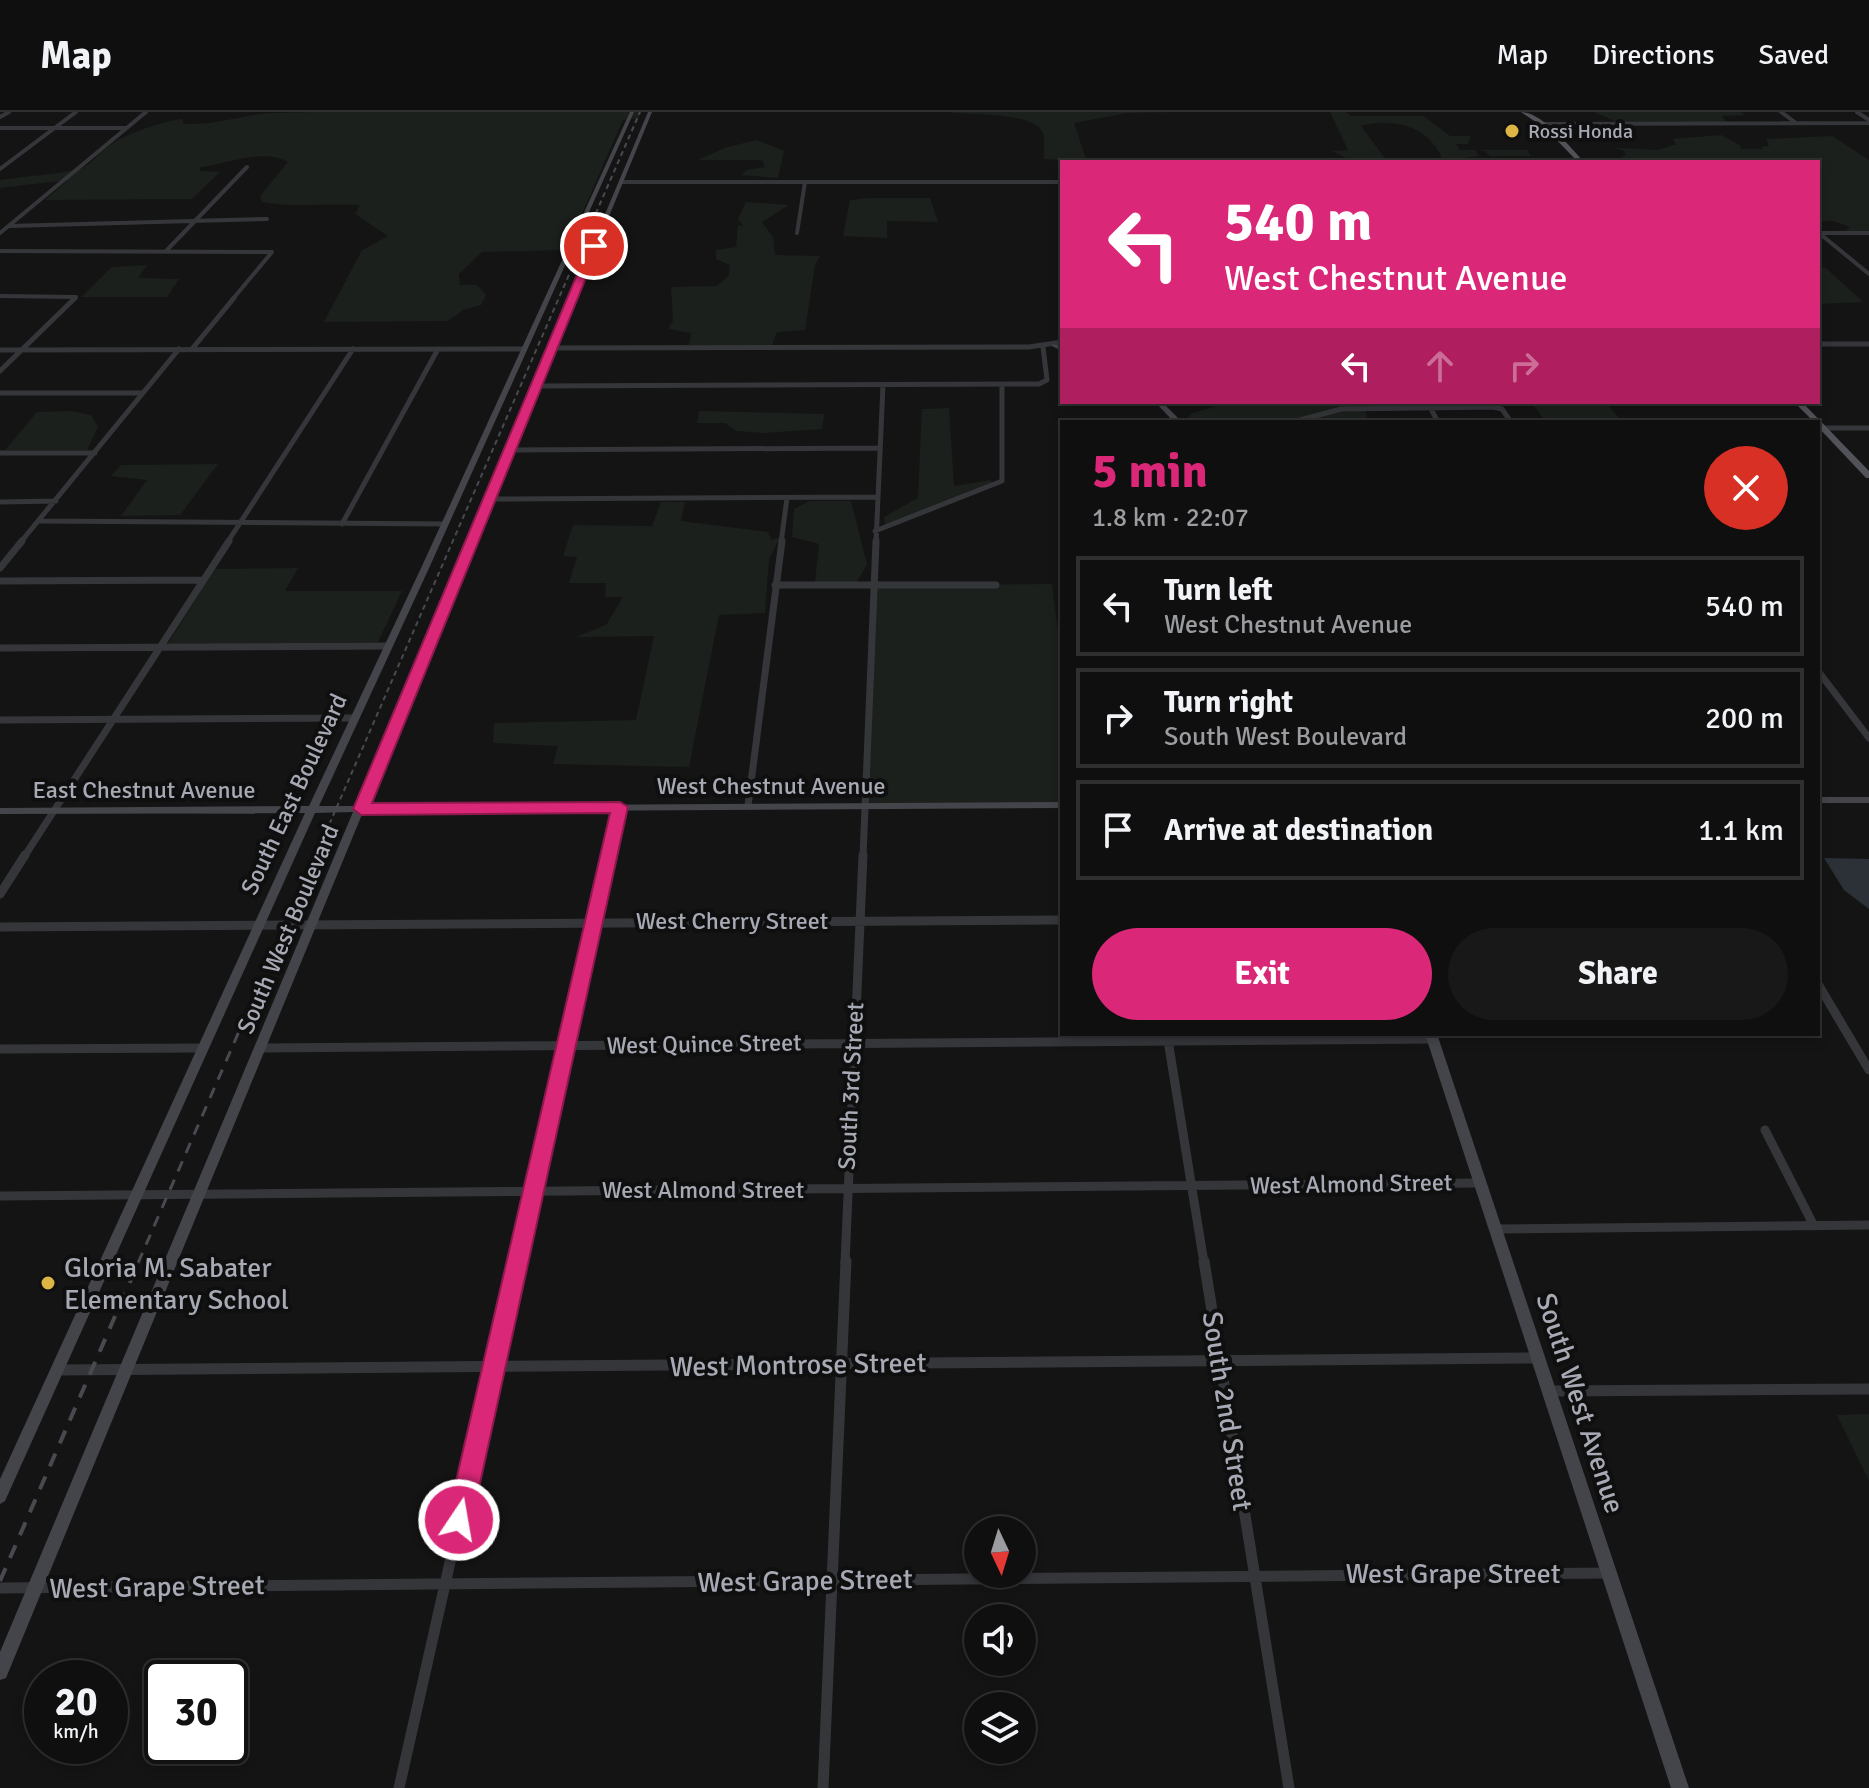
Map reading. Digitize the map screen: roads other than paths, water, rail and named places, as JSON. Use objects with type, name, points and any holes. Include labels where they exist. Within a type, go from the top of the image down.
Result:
[{"type":"main road","name":"South East Boulevard","points":[[0,1496],[258,925],[446,524],[632,112]]},
{"type":"main road","name":"South West Boulevard","points":[[0,1672],[263,1048],[650,112]]},
{"type":"main road","points":[[1524,112],[1543,124],[1579,160]]},
{"type":"main road","points":[[540,316],[565,315]]},
{"type":"main road","points":[[1160,404],[1176,420]]},
{"type":"main road","points":[[1800,404],[1816,420]]},
{"type":"main road","points":[[1820,424],[1869,476]]},
{"type":"main road","points":[[1820,800],[1869,800]]},
{"type":"main road","name":"West Chestnut Avenue","points":[[336,809],[1060,805]]},
{"type":"main road","name":"East Chestnut Avenue","points":[[0,811],[336,809]]},
{"type":"main road","name":"South West Avenue","points":[[1432,1037],[1680,1788]]},
{"type":"street","points":[[0,117],[9,112]]},
{"type":"street","points":[[0,169],[76,112]]},
{"type":"street","points":[[0,233],[146,112]]},
{"type":"street","points":[[1781,112],[1797,124]]},
{"type":"street","points":[[1857,112],[1869,122]]},
{"type":"street","points":[[1543,124],[1869,122]]},
{"type":"street","points":[[0,128],[126,128]]},
{"type":"street","points":[[167,251],[247,167]]},
{"type":"street","points":[[621,182],[1060,182]]},
{"type":"street","points":[[797,233],[805,182]]},
{"type":"street","points":[[9,226],[141,225],[197,219],[267,219]]},
{"type":"street","points":[[1820,233],[1869,233]]},
{"type":"street","points":[[1820,235],[1869,274]]},
{"type":"street","points":[[0,251],[272,252],[192,349]]},
{"type":"street","points":[[0,296],[76,297],[0,371]]},
{"type":"street","points":[[551,348],[1043,347],[1058,343]]},
{"type":"street","points":[[1820,344],[1869,344]]},
{"type":"street","points":[[536,386],[1002,385],[1046,382],[1043,347]]},
{"type":"street","points":[[0,568],[179,349]]},
{"type":"street","points":[[0,894],[353,349]]},
{"type":"street","points":[[342,524],[438,349]]},
{"type":"street","points":[[0,350],[524,349]]},
{"type":"street","name":"South 3rd Street","points":[[823,1788],[846,1189],[883,385]]},
{"type":"street","points":[[875,531],[1002,481],[1002,385]]},
{"type":"street","points":[[0,393],[142,393]]},
{"type":"street","points":[[1430,407],[1437,420]]},
{"type":"street","points":[[1300,420],[1341,409],[1499,407],[1509,420]]},
{"type":"street","points":[[1820,424],[1869,428]]},
{"type":"street","points":[[510,450],[879,448]]},
{"type":"street","points":[[0,453],[95,453]]},
{"type":"street","points":[[489,499],[876,497]]},
{"type":"street","points":[[748,806],[787,498]]},
{"type":"street","points":[[0,502],[56,501]]},
{"type":"street","points":[[40,521],[446,524]]},
{"type":"street","points":[[0,556],[10,556]]},
{"type":"street","points":[[0,581],[202,580]]},
{"type":"street","points":[[775,585],[996,585]]},
{"type":"street","points":[[0,648],[387,646]]},
{"type":"street","points":[[1820,674],[1869,738]]},
{"type":"street","points":[[0,720],[355,718]]},
{"type":"street","points":[[399,1788],[620,807]]},
{"type":"street","name":"West Cherry Street","points":[[0,927],[1060,920]]},
{"type":"street","points":[[1820,987],[1869,1070]]},
{"type":"street","name":"West Quince Street","points":[[263,1048],[1432,1037]]},
{"type":"street","name":"South 2nd Street","points":[[1168,1038],[1289,1788]]},
{"type":"street","points":[[0,1049],[203,1048]]},
{"type":"street","points":[[1765,1130],[1814,1226]]},
{"type":"street","name":"West Almond Street","points":[[0,1196],[1481,1183]]},
{"type":"street","points":[[1496,1229],[1869,1225]]},
{"type":"street","name":"West Montrose Street","points":[[57,1370],[1539,1358]]},
{"type":"street","points":[[1550,1391],[1869,1389]]},
{"type":"street","name":"West Grape Street","points":[[0,1588],[1610,1573]]},
{"type":"railway","points":[[315,857],[640,112]]},
{"type":"railway","points":[[138,1263],[316,855]]},
{"type":"railway","points":[[0,1581],[139,1261]]},
{"type":"place","name":"Rossi Honda","points":[[1512,131]]},
{"type":"place","name":"Gloria M. Sabater Elementary School","points":[[48,1283]]}]
